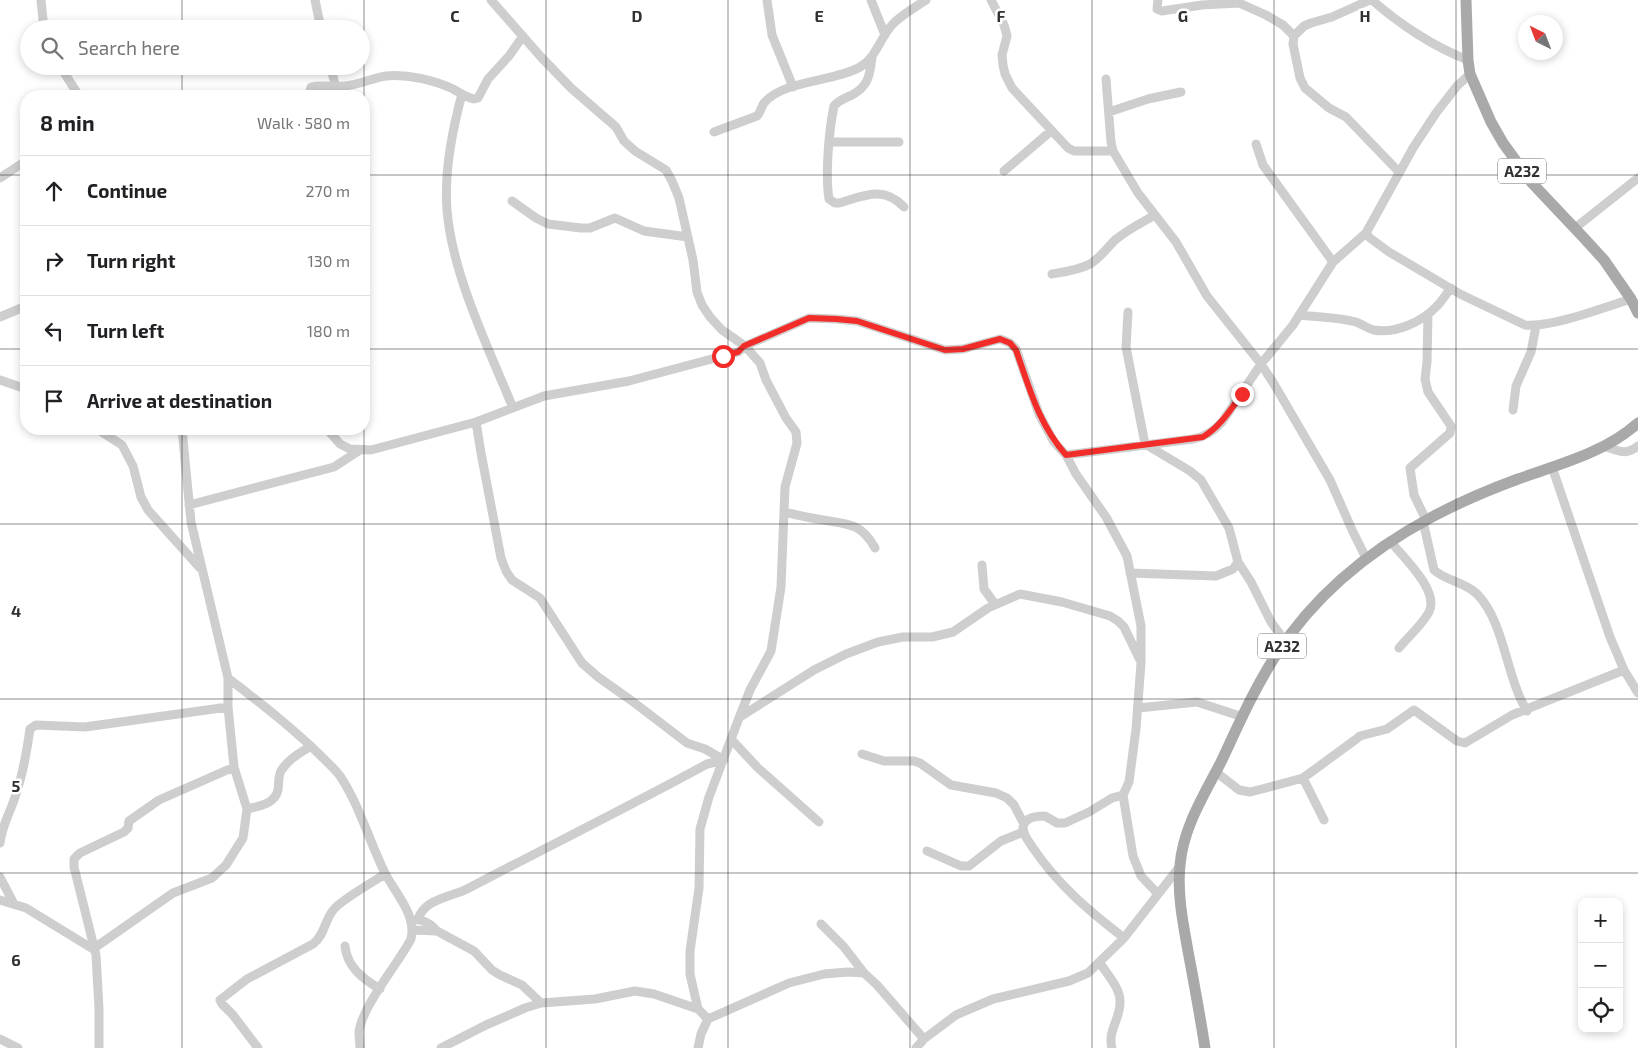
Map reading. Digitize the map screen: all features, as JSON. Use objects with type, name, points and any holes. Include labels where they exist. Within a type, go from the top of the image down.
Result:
[{"type":"main road","name":"A232","points":[[1466,0],[1470,74],[1491,122],[1532,183],[1604,260],[1631,299],[1638,313]]},
{"type":"main road","name":"A232","points":[[1205,1048],[1181,913],[1180,866],[1183,847],[1188,830],[1243,717],[1285,641],[1331,589],[1366,558],[1390,541],[1424,521],[1486,491],[1604,446],[1625,435],[1638,423]]},
{"type":"street","points":[[41,0],[43,20]]},
{"type":"street","points":[[315,0],[319,20]]},
{"type":"street","points":[[491,0],[571,88],[616,127],[624,141],[635,151],[666,170],[679,198],[693,260],[697,292],[702,305],[722,330],[744,346],[760,362],[770,387],[786,418],[796,432],[797,443],[785,487],[781,587],[771,651],[750,690],[709,797],[700,829],[699,888],[690,951],[690,974],[698,1009]]},
{"type":"street","points":[[767,0],[772,35],[793,86]]},
{"type":"street","points":[[871,0],[885,35]]},
{"type":"street","points":[[714,132],[757,116],[764,104],[793,86],[827,80],[861,66],[872,56],[892,25],[904,14],[926,0]]},
{"type":"street","points":[[991,0],[1004,25],[1007,36],[1002,55],[1005,74],[1012,88],[1060,142],[1074,150],[1113,151]]},
{"type":"street","points":[[1158,0],[1157,9],[1162,11],[1202,5],[1239,3],[1283,25],[1294,36]]},
{"type":"street","points":[[1400,172],[1346,117],[1329,108],[1305,88],[1300,78],[1293,44],[1294,36],[1304,26],[1332,17],[1371,0],[1392,18],[1454,55],[1468,60]]},
{"type":"street","points":[[310,90],[311,87],[328,85],[336,87],[360,83],[373,78],[406,76],[444,86],[474,100],[478,98],[488,79],[523,36]]},
{"type":"street","points":[[872,56],[869,78],[862,90],[834,106],[829,142],[829,194],[832,202],[839,203],[877,193],[893,197],[904,207]]},
{"type":"street","points":[[1066,455],[1203,437],[1215,430],[1261,364],[1293,325],[1333,262],[1366,232],[1436,113],[1457,86],[1470,74]]},
{"type":"street","points":[[65,75],[74,90]]},
{"type":"street","points":[[333,75],[336,87]]},
{"type":"street","points":[[1106,79],[1113,151],[1138,193],[1176,242],[1207,296],[1261,364],[1274,384],[1330,480],[1366,558]]},
{"type":"street","points":[[1109,112],[1148,99],[1181,92]]},
{"type":"street","points":[[462,94],[454,124],[450,151],[447,210],[449,228],[462,281],[513,408]]},
{"type":"street","points":[[1004,171],[1051,131]]},
{"type":"street","points":[[829,142],[899,142]]},
{"type":"street","points":[[1256,144],[1263,166],[1333,262]]},
{"type":"street","points":[[0,178],[20,165]]},
{"type":"street","points":[[1575,228],[1638,178]]},
{"type":"street","points":[[512,201],[548,224],[590,228],[615,218],[644,231],[688,237]]},
{"type":"street","points":[[1052,274],[1090,264],[1127,231],[1155,215]]},
{"type":"street","points":[[1366,232],[1370,238],[1389,252],[1451,288],[1525,325],[1536,326],[1631,299]]},
{"type":"street","points":[[1299,316],[1334,318],[1357,323],[1373,330],[1391,330],[1411,324],[1428,314],[1451,288]]},
{"type":"street","points":[[0,317],[20,309]]},
{"type":"street","points":[[1128,312],[1126,347],[1145,444],[1202,480],[1229,528],[1238,562],[1251,582],[1271,622],[1285,641]]},
{"type":"street","points":[[1428,314],[1425,379],[1428,392],[1451,426],[1451,430],[1450,433],[1410,468],[1414,494],[1424,521],[1434,570],[1440,575],[1475,592],[1486,604],[1503,646],[1517,691],[1526,710]]},
{"type":"street","points":[[333,435],[340,444],[350,449],[370,450],[476,422],[544,396],[629,381],[738,352],[744,346],[809,318],[857,321],[945,350],[963,349],[1000,339],[1010,343],[1016,350],[1039,414],[1054,442],[1066,455],[1076,474],[1110,524],[1127,556],[1140,626],[1141,663],[1138,708],[1129,782],[1123,795],[1133,856],[1141,876],[1158,894]]},
{"type":"street","points":[[1513,410],[1516,386],[1531,352],[1536,326]]},
{"type":"street","points":[[0,380],[20,387]]},
{"type":"street","points":[[476,422],[501,558],[512,580],[540,598],[582,663],[598,678],[687,743],[705,749],[724,760]]},
{"type":"street","points":[[106,435],[122,445],[134,466],[141,496],[148,510],[202,570]]},
{"type":"street","points":[[93,948],[173,893],[212,878],[226,865],[243,838],[247,809],[242,788],[234,768],[228,706],[228,678],[190,522],[183,435]]},
{"type":"street","points":[[1604,446],[1625,453],[1638,446]]},
{"type":"street","points":[[189,505],[334,467],[360,450]]},
{"type":"street","points":[[1552,467],[1610,637],[1624,670],[1638,693]]},
{"type":"street","points":[[784,512],[842,522],[858,528],[870,538],[875,548]]},
{"type":"street","points":[[1390,541],[1420,577],[1429,591],[1431,603],[1430,611],[1399,648]]},
{"type":"street","points":[[1130,573],[1216,576],[1233,569],[1238,562]]},
{"type":"street","points":[[982,565],[984,589],[995,604]]},
{"type":"street","points":[[739,718],[814,670],[846,654],[878,642],[903,637],[932,637],[953,632],[995,604],[1020,594],[1062,602],[1118,620],[1124,627],[1141,663]]},
{"type":"street","points":[[1216,772],[1239,790],[1250,792],[1303,778],[1360,736],[1387,729],[1414,710],[1457,741],[1465,743],[1497,723],[1624,670]]},
{"type":"street","points":[[228,678],[296,732],[339,774],[363,820],[385,874],[414,920],[433,926],[437,931],[474,951],[492,970],[522,985],[540,1003]]},
{"type":"street","points":[[1138,708],[1197,702],[1243,717]]},
{"type":"street","points":[[0,843],[2,826],[16,796],[30,729],[36,725],[85,727],[228,706]]},
{"type":"street","points":[[731,739],[758,768],[819,822]]},
{"type":"street","points":[[247,809],[272,801],[278,792],[280,772],[290,759],[311,746]]},
{"type":"street","points":[[862,754],[884,761],[920,762],[951,784],[996,793],[1007,798],[1014,805],[1023,828],[1042,861],[1066,890],[1089,911],[1124,938]]},
{"type":"street","points":[[360,1048],[361,1026],[374,998],[407,947],[413,930],[414,920],[430,904],[461,892],[707,764],[724,760]]},
{"type":"street","points":[[99,1048],[96,955],[74,867],[74,859],[80,853],[124,832],[128,828],[128,821],[159,800],[234,768]]},
{"type":"street","points":[[1303,778],[1324,820]]},
{"type":"street","points":[[927,851],[961,866],[969,866],[1001,841],[1023,828],[1028,819],[1045,816],[1064,823],[1089,812],[1112,798],[1123,795]]},
{"type":"street","points":[[916,1048],[924,1038],[956,1014],[993,999],[1069,981],[1088,973],[1124,938],[1180,866]]},
{"type":"street","points":[[258,1048],[220,1000],[247,979],[320,939],[328,918],[335,908],[385,874]]},
{"type":"street","points":[[0,877],[14,904]]},
{"type":"street","points":[[0,900],[26,908],[93,948]]},
{"type":"street","points":[[821,924],[844,947],[864,973],[924,1038]]},
{"type":"street","points":[[413,930],[437,931]]},
{"type":"street","points":[[345,946],[350,964],[368,982],[380,989]]},
{"type":"street","points":[[1100,963],[1118,992],[1120,1001],[1113,1027],[1112,1048]]},
{"type":"street","points":[[708,1019],[789,983],[824,974],[864,973]]},
{"type":"street","points":[[441,1048],[494,1022],[540,1003],[595,999],[635,991],[654,994],[698,1009],[708,1019]]},
{"type":"street","points":[[698,1048],[701,1034],[708,1019]]},
{"type":"street","points":[[0,1039],[18,1048]]},
{"type":"route","points":[[723,356],[738,352],[744,346],[809,318],[857,321],[945,350],[963,349],[1000,339],[1010,343],[1016,350],[1039,414],[1054,442],[1066,455],[1203,437],[1215,430],[1242,394]]}]
